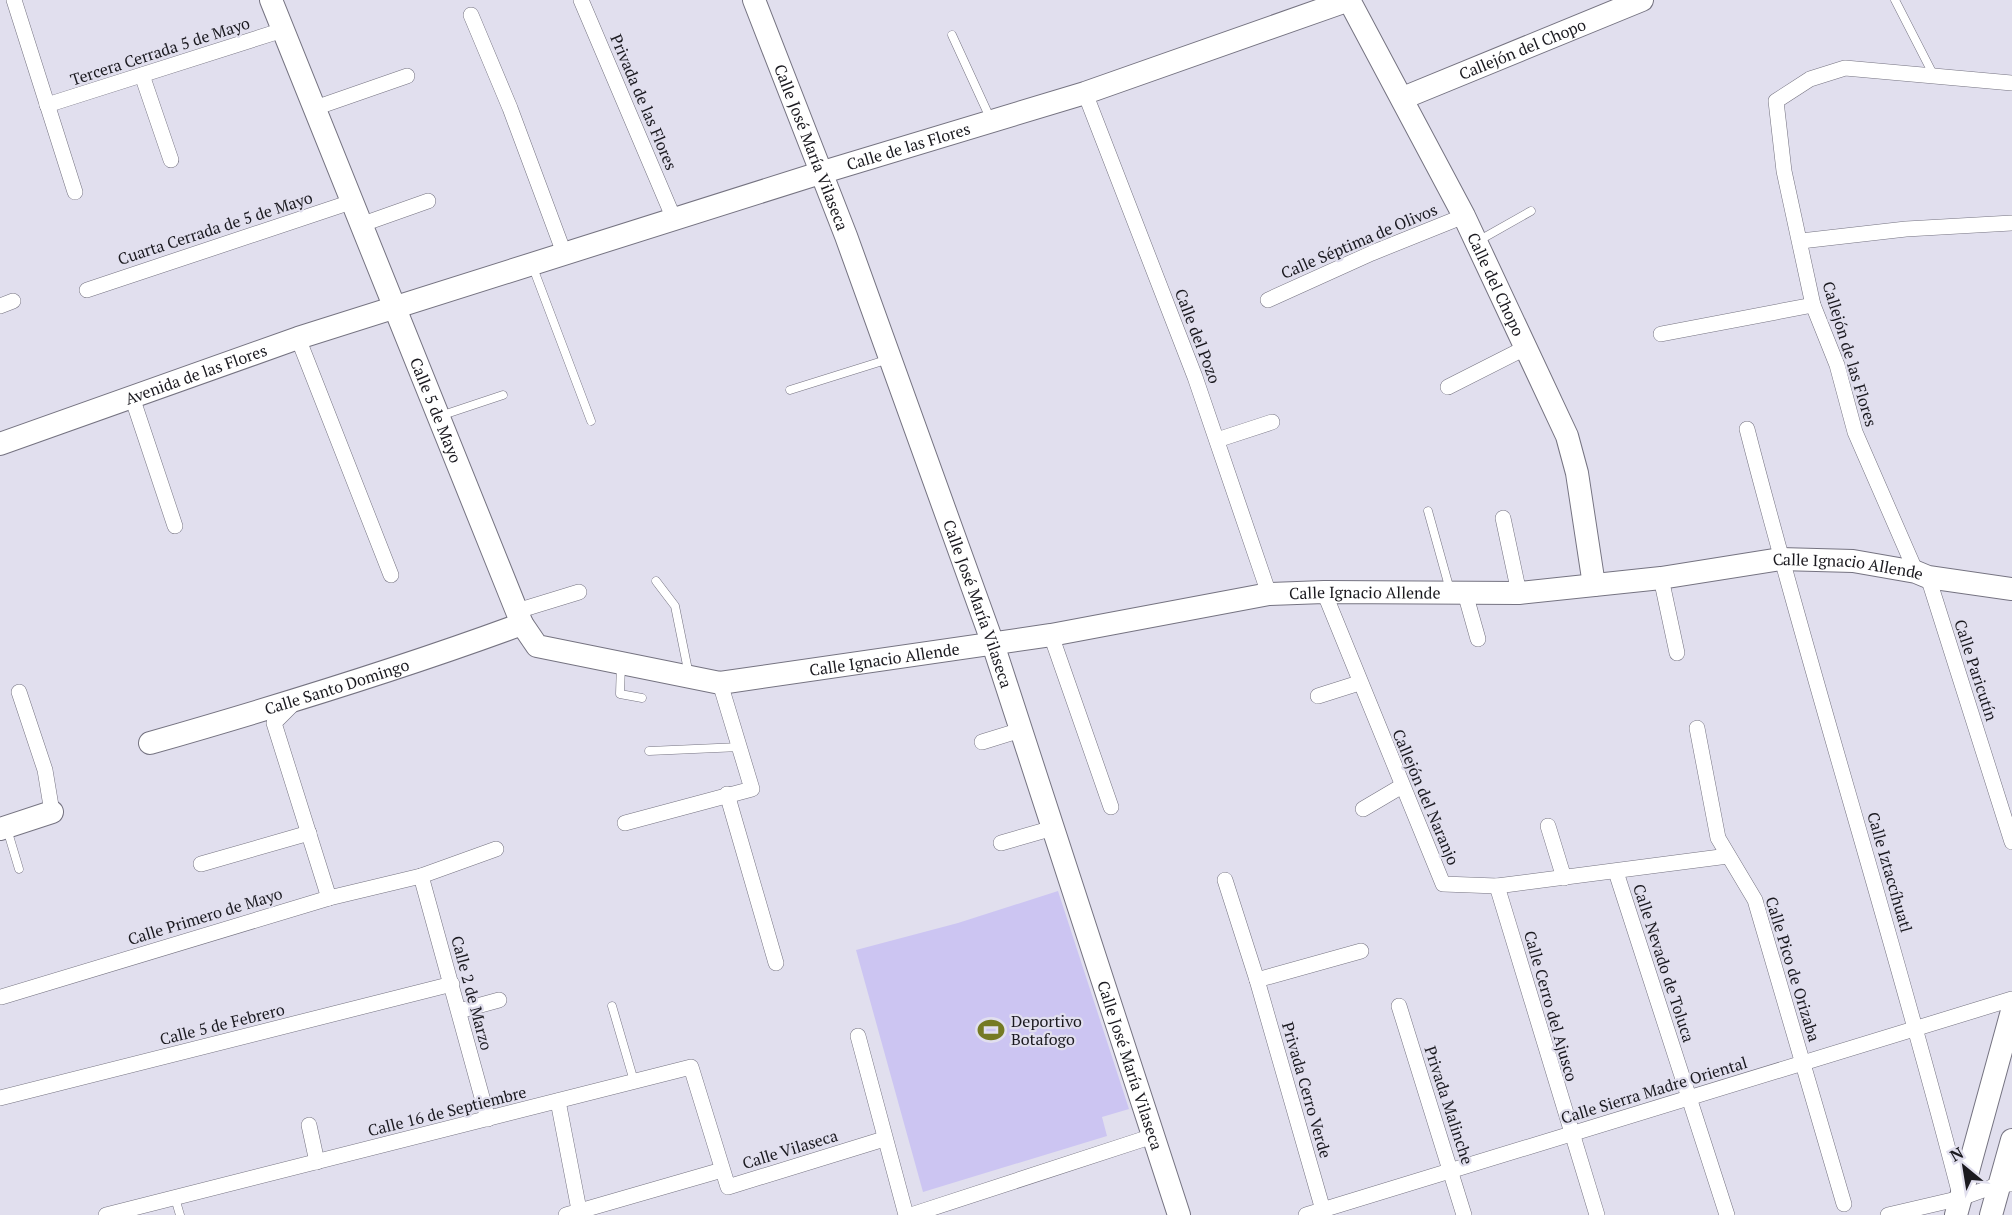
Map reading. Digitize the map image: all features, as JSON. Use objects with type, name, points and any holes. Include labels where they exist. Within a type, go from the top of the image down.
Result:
[{"type":"street","points":[[14,0],[75,192]]},
{"type":"street","name":"Calle 5 de Mayo","points":[[271,0],[520,617],[537,646],[720,683]]},
{"type":"street","name":"Privada de las Flores","points":[[581,0],[674,219]]},
{"type":"street","name":"Calle José María Vilaseca","points":[[754,0],[846,236],[993,644],[1179,1215]]},
{"type":"street","name":"Calle de las Flores","points":[[395,307],[820,173],[1085,93],[1349,0]]},
{"type":"street","name":"Calle del Chopo","points":[[1349,0],[1464,216],[1567,436],[1577,473],[1594,585]]},
{"type":"street","name":"Callejón del Chopo","points":[[1403,98],[1636,1]]},
{"type":"street","points":[[471,15],[510,108],[564,253]]},
{"type":"street","name":"Tercera Cerrada 5 de Mayo","points":[[47,105],[283,30]]},
{"type":"street","name":"Callejón de las Flores","points":[[1922,575],[1855,432],[1837,365],[1813,305],[1801,241],[1784,171],[1776,101],[1810,79],[1845,68],[1934,76]]},
{"type":"street","points":[[142,75],[171,160]]},
{"type":"street","points":[[315,108],[407,76]]},
{"type":"street","points":[[1934,76],[2012,83]]},
{"type":"street","name":"Calle del Pozo","points":[[1085,93],[1217,440],[1269,594]]},
{"type":"street","name":"Cuarta Cerrada de 5 de Mayo","points":[[87,290],[354,201]]},
{"type":"street","points":[[363,224],[428,201]]},
{"type":"street","name":"Calle Séptima de Olivos","points":[[1268,300],[1372,253],[1464,216]]},
{"type":"street","points":[[1801,241],[1906,229],[2012,223]]},
{"type":"street","points":[[1661,334],[1813,305]]},
{"type":"street","name":"Avenida de las Flores","points":[[0,444],[298,338],[395,307]]},
{"type":"street","points":[[298,338],[391,575]]},
{"type":"street","points":[[1448,387],[1526,348]]},
{"type":"street","points":[[132,397],[176,526]]},
{"type":"street","points":[[1217,440],[1272,422]]},
{"type":"street","name":"Calle Iztaccíhuatl","points":[[1747,429],[1780,558],[1917,1027],[1958,1206]]},
{"type":"street","points":[[1503,518],[1519,592]]},
{"type":"street","name":"Calle Ignacio Allende","points":[[720,683],[1051,635],[1269,594],[1519,592],[1661,578],[1780,558],[1853,561],[1922,575],[2012,589]]},
{"type":"street","name":"Calle Paricutín","points":[[1922,575],[2012,842]]},
{"type":"street","points":[[1661,578],[1677,653]]},
{"type":"street","points":[[520,617],[579,592]]},
{"type":"street","name":"Callejón del Naranjo","points":[[1324,592],[1359,683],[1443,884],[1497,886],[1728,856]]},
{"type":"street","points":[[1458,593],[1478,639]]},
{"type":"street","name":"Calle Santo Domingo","points":[[150,743],[296,701],[426,660],[520,617]]},
{"type":"street","points":[[1051,635],[1111,807]]},
{"type":"street","points":[[625,823],[752,789],[720,683]]},
{"type":"street","points":[[1318,696],[1359,683]]},
{"type":"street","points":[[3,828],[52,812],[45,770],[19,692]]},
{"type":"street","points":[[296,701],[274,723],[329,898]]},
{"type":"street","name":"Calle Pico de Orizaba","points":[[1697,728],[1718,838],[1755,900],[1844,1204]]},
{"type":"street","points":[[982,742],[1021,730]]},
{"type":"street","points":[[1363,809],[1402,786]]},
{"type":"street","points":[[727,794],[777,963]]},
{"type":"street","points":[[1548,826],[1564,878]]},
{"type":"street","points":[[1001,843],[1053,828]]},
{"type":"street","points":[[201,864],[309,833]]},
{"type":"street","name":"Calle Primero de Mayo","points":[[2,997],[329,898],[421,876],[496,849]]},
{"type":"street","name":"Calle Nevado de Toluca","points":[[1616,872],[1727,1215]]},
{"type":"street","name":"Calle 2 de Marzo","points":[[421,876],[488,1119]]},
{"type":"street","name":"Privada Cerro Verde","points":[[1225,880],[1257,980],[1323,1210]]},
{"type":"street","name":"Calle Cerro del Ajusco","points":[[1497,886],[1597,1215]]},
{"type":"street","points":[[1257,980],[1361,951]]},
{"type":"street","name":"Calle 5 de Febrero","points":[[0,1098],[452,984]]},
{"type":"street","name":"Calle Sierra Madre Oriental","points":[[1306,1215],[2012,999]]},
{"type":"street","points":[[459,1011],[499,1000]]},
{"type":"street","name":"Privada Malinche","points":[[1399,1006],[1464,1215]]},
{"type":"street","points":[[1958,1206],[2012,1011]]},
{"type":"street","points":[[858,1036],[906,1215]]},
{"type":"street","name":"Calle 16 de Septiembre","points":[[106,1215],[691,1066],[722,1170]]},
{"type":"street","points":[[558,1101],[575,1214]]},
{"type":"street","points":[[309,1125],[317,1162]]},
{"type":"street","points":[[911,1215],[1153,1136]]},
{"type":"street","name":"Calle Vilaseca","points":[[575,1214],[722,1170],[728,1187],[884,1139]]},
{"type":"street","points":[[1991,1215],[2006,1184],[2012,1140]]},
{"type":"street","points":[[1888,1215],[1958,1206],[2006,1184]]},
{"type":"lane","points":[[1895,0],[1934,76]]},
{"type":"lane","points":[[952,35],[992,121]]},
{"type":"lane","points":[[1476,242],[1531,211]]},
{"type":"lane","points":[[532,264],[591,421]]},
{"type":"lane","points":[[790,390],[890,358]]},
{"type":"lane","points":[[438,416],[503,395]]},
{"type":"lane","points":[[1428,511],[1458,593]]},
{"type":"lane","points":[[656,580],[675,606],[689,676]]},
{"type":"lane","points":[[621,663],[620,694],[642,698]]},
{"type":"lane","points":[[649,751],[740,747]]},
{"type":"lane","points":[[3,828],[19,869]]},
{"type":"lane","points":[[612,1006],[634,1081]]},
{"type":"lane","points":[[175,1198],[180,1215]]},
{"type":"shaded area","name":"Deportivo Botafogo","points":[[1058,891],[1129,1109],[1102,1117],[1107,1136],[923,1192],[856,950],[958,923]]},
{"type":"place","name":"Deportivo Botafogo","points":[[991,1030]]}]
